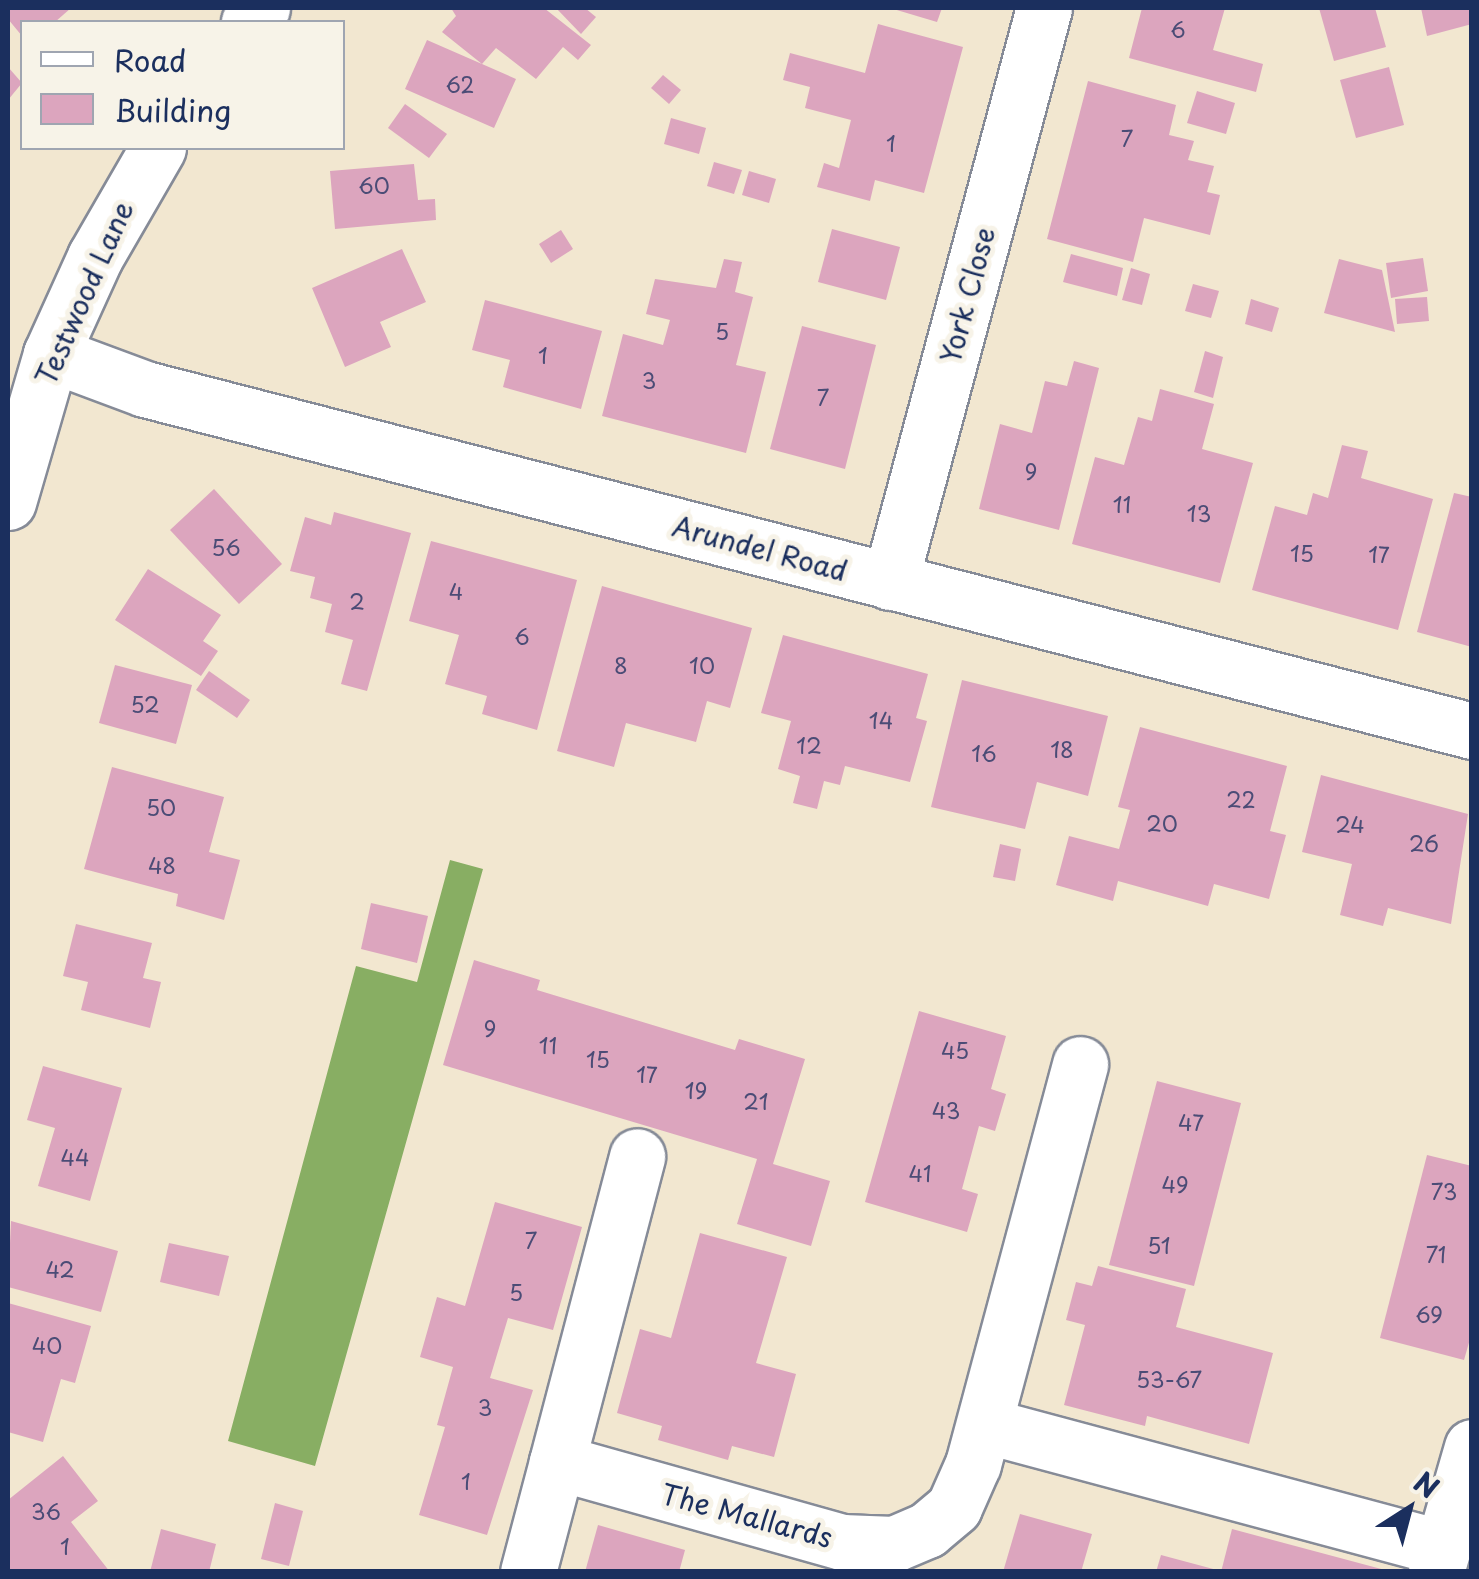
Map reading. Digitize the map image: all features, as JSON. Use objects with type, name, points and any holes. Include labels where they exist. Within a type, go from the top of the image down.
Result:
[{"type":"street","name":"York Close","points":[[890,582],[1044,8]]},
{"type":"street","name":"Testwood Lane","points":[[8,502],[52,354],[95,257],[157,150]]},
{"type":"street","name":"Arundel Road","points":[[52,354],[145,388],[1472,731]]},
{"type":"street","name":"The Mallards","points":[[557,1462],[842,1542],[894,1544],[927,1530],[954,1508],[984,1425],[1080,1064]]},
{"type":"street","points":[[528,1572],[637,1156]]},
{"type":"street","points":[[984,1425],[1440,1560],[1472,1446]]},
{"type":"green space","points":[[450,860],[483,869],[315,1466],[228,1441],[356,966],[417,982]]},
{"type":"building","points":[[8,8],[71,8],[57,20],[20,20],[20,34],[8,19]]},
{"type":"building","points":[[451,8],[544,8],[591,45],[578,60],[563,47],[536,79],[496,48],[482,64],[442,32],[456,16]]},
{"type":"building","points":[[556,8],[585,8],[596,17],[581,34]]},
{"type":"building","points":[[890,8],[942,8],[937,22]]},
{"type":"building","points":[[1142,8],[1225,8],[1213,50],[1263,64],[1256,92],[1129,58]]},
{"type":"building","points":[[1319,8],[1375,8],[1386,47],[1334,61]]},
{"type":"building","points":[[1421,8],[1472,8],[1472,24],[1427,36]]},
{"type":"building","points":[[878,24],[963,47],[924,193],[875,180],[870,201],[817,187],[824,163],[839,168],[851,120],[805,108],[810,87],[783,80],[790,53],[865,73]]},
{"type":"building","points":[[427,40],[516,79],[494,128],[405,89]]},
{"type":"building","points":[[8,67],[20,85],[8,100]]},
{"type":"building","points":[[1389,67],[1404,125],[1356,138],[1340,80]]},
{"type":"building","points":[[663,75],[681,90],[669,104],[651,88]]},
{"type":"building","points":[[1088,81],[1176,105],[1169,135],[1194,141],[1188,160],[1214,166],[1207,192],[1220,195],[1210,235],[1144,218],[1133,262],[1047,239]]},
{"type":"building","points":[[1197,91],[1235,103],[1226,134],[1187,123]]},
{"type":"building","points":[[405,104],[447,134],[429,158],[388,128]]},
{"type":"building","points":[[671,118],[706,128],[699,154],[664,144]]},
{"type":"building","points":[[714,162],[742,170],[734,194],[707,186]]},
{"type":"building","points":[[414,164],[418,200],[435,199],[436,220],[335,229],[330,171]]},
{"type":"building","points":[[749,171],[776,179],[769,203],[742,195]]},
{"type":"building","points":[[832,229],[900,247],[886,300],[818,282]]},
{"type":"building","points":[[561,230],[573,249],[551,263],[539,244]]},
{"type":"building","points":[[402,249],[426,302],[380,322],[391,347],[345,367],[312,288]]},
{"type":"building","points":[[1071,254],[1123,268],[1117,296],[1063,282]]},
{"type":"building","points":[[1423,258],[1428,291],[1391,298],[1386,263]]},
{"type":"building","points":[[724,259],[742,262],[735,292],[753,297],[736,365],[766,372],[746,453],[602,416],[623,334],[663,345],[670,320],[646,314],[655,279],[716,288]]},
{"type":"building","points":[[1339,259],[1382,270],[1395,332],[1324,313]]},
{"type":"building","points":[[1131,268],[1150,274],[1142,305],[1122,300]]},
{"type":"building","points":[[1193,284],[1219,291],[1211,318],[1185,311]]},
{"type":"building","points":[[1427,297],[1429,321],[1397,324],[1395,299]]},
{"type":"building","points":[[1251,299],[1279,308],[1272,332],[1245,324]]},
{"type":"building","points":[[485,300],[602,331],[581,409],[503,387],[510,360],[472,350]]},
{"type":"building","points":[[802,326],[876,345],[845,469],[770,449]]},
{"type":"building","points":[[1205,351],[1223,357],[1213,398],[1194,392]]},
{"type":"building","points":[[1074,361],[1099,368],[1059,530],[979,509],[1000,424],[1032,433],[1045,381],[1067,386]]},
{"type":"building","points":[[1160,389],[1214,404],[1202,449],[1253,463],[1220,583],[1072,544],[1095,457],[1124,465],[1138,417],[1152,421]]},
{"type":"building","points":[[1342,445],[1368,451],[1361,478],[1433,499],[1398,630],[1252,590],[1275,506],[1307,515],[1313,493],[1328,498]]},
{"type":"building","points":[[214,489],[282,564],[239,604],[170,530]]},
{"type":"building","points":[[1454,493],[1472,497],[1472,647],[1417,632]]},
{"type":"building","points":[[334,512],[411,533],[367,691],[341,684],[353,640],[325,632],[332,604],[310,598],[315,577],[290,571],[305,517],[331,525]]},
{"type":"building","points":[[431,541],[577,580],[537,730],[482,714],[487,696],[445,684],[459,635],[409,621]]},
{"type":"building","points":[[148,569],[221,615],[203,641],[218,651],[201,676],[115,620]]},
{"type":"building","points":[[602,586],[752,628],[730,708],[707,701],[696,742],[626,723],[614,767],[557,751]]},
{"type":"building","points":[[783,635],[928,674],[916,718],[927,721],[910,782],[845,766],[840,785],[824,781],[817,809],[793,803],[800,776],[778,769],[791,721],[761,713]]},
{"type":"building","points":[[115,665],[192,685],[176,744],[99,723]]},
{"type":"building","points":[[209,671],[250,700],[237,718],[196,690]]},
{"type":"building","points":[[962,680],[1108,716],[1088,796],[1037,782],[1025,829],[931,807]]},
{"type":"building","points":[[1140,727],[1287,766],[1270,831],[1286,835],[1269,899],[1214,884],[1208,906],[1118,881],[1113,901],[1056,885],[1069,836],[1119,849],[1130,810],[1118,807]]},
{"type":"building","points":[[112,767],[224,797],[209,852],[240,860],[224,920],[176,906],[178,894],[84,869]]},
{"type":"building","points":[[1321,775],[1468,814],[1451,924],[1388,908],[1383,926],[1340,915],[1352,864],[1302,852]]},
{"type":"building","points":[[1000,844],[1021,849],[1015,881],[993,877]]},
{"type":"building","points":[[371,903],[428,916],[417,963],[361,949]]},
{"type":"building","points":[[76,924],[152,943],[143,978],[161,982],[150,1028],[81,1010],[88,982],[63,976]]},
{"type":"building","points":[[474,960],[540,980],[537,990],[735,1050],[739,1039],[805,1059],[773,1164],[830,1181],[811,1246],[737,1224],[757,1159],[443,1065]]},
{"type":"building","points":[[919,1011],[1006,1036],[991,1089],[1006,1094],[995,1131],[979,1126],[962,1189],[978,1194],[967,1232],[865,1202]]},
{"type":"building","points":[[43,1066],[122,1088],[90,1201],[38,1186],[55,1128],[27,1120]]},
{"type":"building","points":[[1157,1081],[1241,1103],[1194,1286],[1109,1265]]},
{"type":"building","points":[[1427,1155],[1472,1166],[1472,1332],[1464,1360],[1380,1338]]},
{"type":"building","points":[[495,1202],[582,1227],[553,1330],[508,1318],[490,1378],[533,1390],[487,1535],[419,1515],[445,1427],[437,1425],[453,1367],[420,1357],[437,1297],[465,1306]]},
{"type":"building","points":[[11,1221],[118,1251],[101,1312],[8,1287]]},
{"type":"building","points":[[700,1233],[787,1257],[756,1363],[796,1374],[774,1457],[732,1446],[728,1460],[658,1440],[662,1426],[617,1413],[640,1329],[671,1338]]},
{"type":"building","points":[[169,1243],[229,1256],[219,1296],[160,1282]]},
{"type":"building","points":[[1098,1266],[1186,1289],[1176,1327],[1273,1353],[1249,1444],[1147,1416],[1145,1426],[1064,1405],[1085,1325],[1066,1320],[1076,1282],[1092,1286]]},
{"type":"building","points":[[8,1303],[91,1326],[75,1383],[61,1379],[43,1442],[8,1432]]},
{"type":"building","points":[[63,1456],[98,1501],[71,1522],[110,1572],[8,1572],[8,1500]]},
{"type":"building","points":[[275,1503],[303,1511],[289,1566],[261,1559]]},
{"type":"building","points":[[1020,1514],[1092,1534],[1081,1572],[1003,1572]]},
{"type":"building","points":[[598,1525],[685,1550],[679,1572],[585,1572]]},
{"type":"building","points":[[161,1529],[216,1544],[209,1572],[150,1572]]},
{"type":"building","points":[[1232,1529],[1385,1570],[1221,1572]]},
{"type":"building","points":[[1161,1555],[1217,1570],[1217,1572],[1156,1572]]}]
